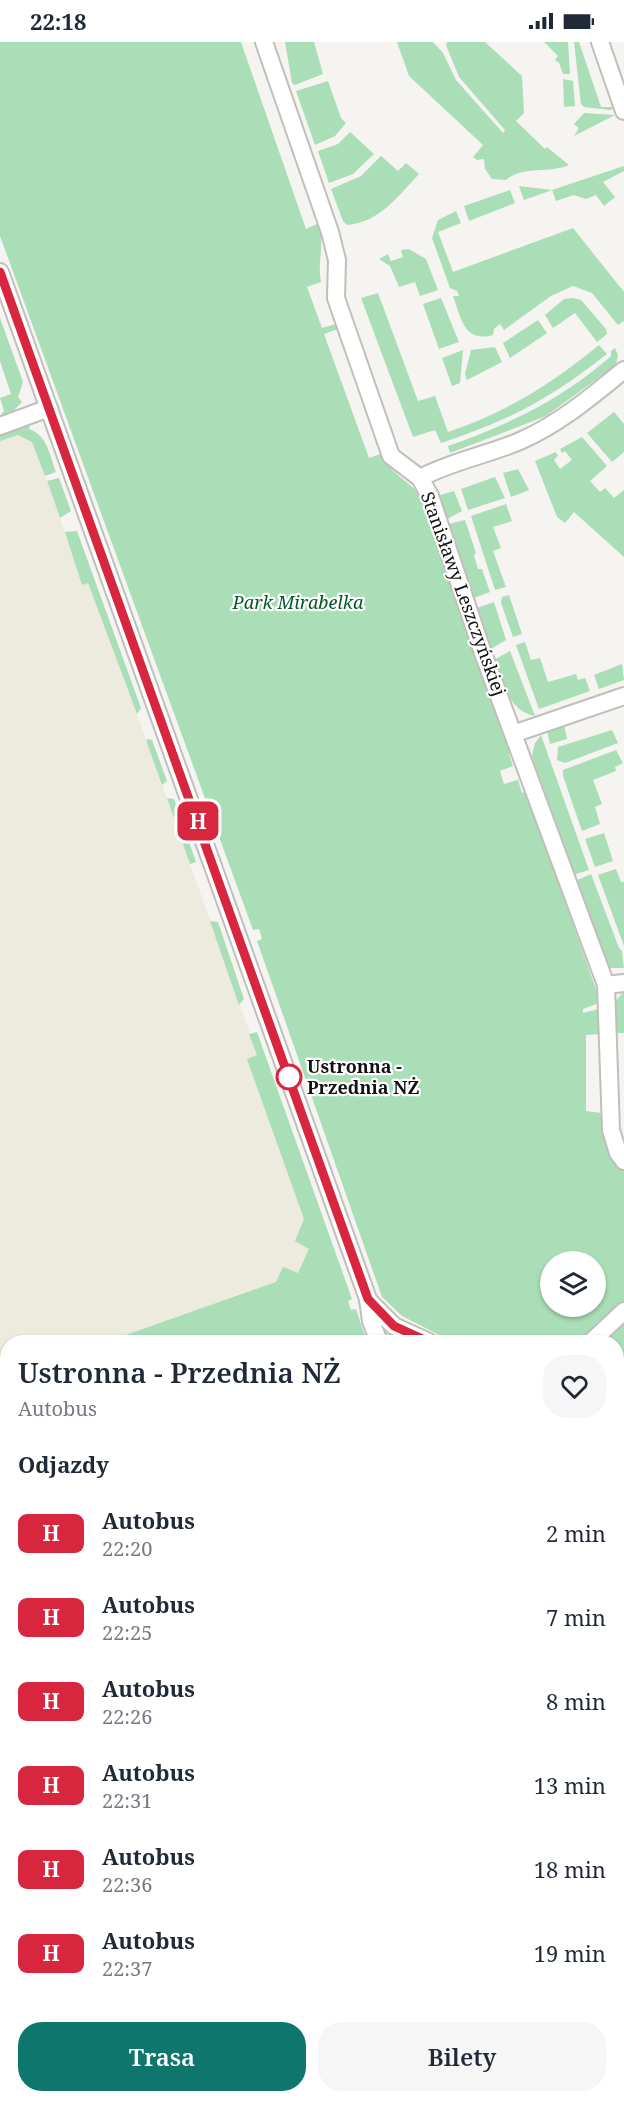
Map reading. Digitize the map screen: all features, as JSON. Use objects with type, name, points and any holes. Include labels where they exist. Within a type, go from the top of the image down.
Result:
[{"type":"street","name":"Stanisławy Leszczyńskiej","points":[[264,42],[330,232],[337,260],[336,298],[387,444],[392,456],[420,478],[430,496],[513,734],[606,985],[611,1130],[618,1153],[624,1161]]},
{"type":"street","points":[[600,42],[624,111]]},
{"type":"street","points":[[0,272],[368,1299],[371,1321],[376,1335]]},
{"type":"street","points":[[420,478],[440,467],[519,441],[558,422],[624,370]]},
{"type":"street","points":[[0,426],[50,408]]},
{"type":"street","points":[[513,734],[624,696]]},
{"type":"street","points":[[606,985],[624,983]]},
{"type":"street","points":[[368,1299],[394,1326],[414,1335]]},
{"type":"street","points":[[598,1335],[624,1311]]},
{"type":"shaded area","points":[[18,435],[33,442],[83,584],[88,583],[142,728],[333,1268],[143,1335],[0,1335],[0,441]]},
{"type":"green space","name":"Park Mirabelka","points":[[0,42],[241,42],[306,229],[319,223],[321,282],[307,287],[322,328],[336,324],[338,329],[324,334],[369,458],[381,454],[390,467],[423,500],[512,752],[509,754],[513,766],[500,771],[504,784],[518,780],[522,793],[526,791],[598,995],[599,1003],[583,1009],[583,1013],[599,1009],[600,1034],[586,1035],[586,1111],[602,1113],[608,1145],[614,1159],[624,1172],[624,1303],[590,1335],[439,1335],[402,1316],[382,1297],[257,941],[262,939],[259,929],[253,930],[0,236]]},
{"type":"green space","points":[[285,42],[314,42],[323,74],[295,85],[292,83]]},
{"type":"green space","points":[[397,42],[433,42],[443,53],[456,80],[503,133],[505,130],[459,77],[446,45],[447,42],[485,42],[522,76],[524,113],[516,121],[545,149],[547,147],[569,165],[561,168],[528,171],[513,175],[506,180],[492,179],[485,169],[484,159],[477,160],[473,157],[483,145],[409,76]]},
{"type":"green space","points":[[544,42],[568,42],[570,74],[563,74],[559,63],[555,60],[558,56]]},
{"type":"green space","points":[[574,42],[579,42],[601,107],[616,107],[610,110],[584,107],[581,104]]},
{"type":"green space","points":[[563,79],[573,81],[575,106],[564,107]]},
{"type":"green space","points":[[328,81],[341,118],[346,123],[335,136],[315,145],[296,91]]},
{"type":"green space","points":[[584,113],[615,115],[574,136],[579,128],[574,124]]},
{"type":"green space","points":[[350,132],[374,154],[353,174],[329,183],[318,151],[338,144]]},
{"type":"green space","points":[[381,156],[398,171],[406,163],[419,174],[379,214],[347,225],[343,221],[331,189],[361,176]]},
{"type":"green space","points":[[624,166],[624,171],[603,182],[615,197],[604,206],[596,195],[586,199],[574,195],[556,201],[552,190]]},
{"type":"green space","points":[[519,186],[552,190],[524,200]]},
{"type":"green space","points":[[510,190],[515,203],[469,221],[464,206]]},
{"type":"green space","points":[[456,211],[461,223],[438,232],[453,272],[573,228],[624,292],[624,321],[618,325],[592,293],[573,286],[551,296],[504,330],[500,324],[494,329],[493,335],[483,337],[470,332],[465,327],[453,296],[459,296],[457,291],[450,288],[432,238],[438,220]]},
{"type":"green space","points":[[409,249],[426,259],[438,290],[420,296],[415,282],[399,287],[390,266],[379,259],[388,254],[391,261],[403,257],[401,250]]},
{"type":"green space","points":[[378,293],[418,401],[435,396],[448,432],[489,416],[528,396],[599,345],[607,354],[548,396],[488,426],[441,443],[435,430],[413,437],[361,298]]},
{"type":"green space","points":[[441,298],[459,342],[439,349],[423,304]]},
{"type":"green space","points":[[564,299],[581,300],[606,329],[607,334],[597,342],[575,313],[553,328],[545,315]]},
{"type":"green space","points":[[0,318],[23,382],[18,397],[22,402],[13,411],[0,416],[4,411],[0,398],[11,394],[0,361]]},
{"type":"green space","points":[[538,320],[547,333],[510,358],[503,343]]},
{"type":"green space","points":[[495,347],[502,362],[467,380],[465,374],[471,350]]},
{"type":"green space","points":[[615,348],[618,355],[616,365],[546,416],[450,453],[448,446],[514,419],[573,386],[611,356],[611,351]]},
{"type":"green space","points":[[463,350],[460,383],[452,386],[442,358]]},
{"type":"green space","points":[[614,412],[624,424],[624,452],[612,462],[587,433]]},
{"type":"green space","points":[[26,423],[30,424],[29,429],[44,441],[56,472],[45,476],[32,442],[18,435],[0,441],[0,433]]},
{"type":"green space","points":[[582,437],[607,466],[590,481],[600,492],[605,488],[614,498],[624,490],[624,557],[574,512],[565,523],[557,517],[535,461],[556,452],[558,456],[554,460],[560,469],[572,460],[565,451],[562,453],[560,449]]},
{"type":"green space","points":[[518,469],[529,490],[511,497],[503,473]]},
{"type":"green space","points":[[495,477],[505,498],[468,510],[461,489]]},
{"type":"green space","points":[[59,478],[71,511],[60,518],[47,481]]},
{"type":"green space","points":[[454,491],[462,511],[447,519],[440,495]]},
{"type":"green space","points":[[506,504],[512,521],[493,527],[501,548],[493,551],[506,587],[495,590],[471,516]]},
{"type":"green space","points":[[465,520],[476,553],[474,555],[478,569],[482,569],[490,592],[474,598],[449,524]]},
{"type":"green space","points":[[77,531],[141,708],[137,714],[88,583],[82,585],[65,532]]},
{"type":"green space","points":[[509,595],[522,634],[513,637],[501,603],[502,597]]},
{"type":"green space","points":[[494,602],[506,640],[491,649],[488,647],[474,609]]},
{"type":"green space","points":[[525,642],[531,660],[540,658],[548,682],[576,674],[578,680],[585,678],[590,691],[539,709],[516,645]]},
{"type":"green space","points":[[510,651],[535,716],[518,708],[500,677],[494,660]]},
{"type":"green space","points":[[622,664],[624,680],[599,689],[594,675]]},
{"type":"green space","points":[[564,725],[567,739],[550,744],[547,731]]},
{"type":"green space","points":[[612,730],[618,743],[565,763],[557,760],[558,747]]},
{"type":"green space","points":[[541,735],[589,870],[573,875],[532,756],[535,743]]},
{"type":"green space","points":[[146,740],[152,740],[167,781],[162,785]]},
{"type":"green space","points":[[616,750],[623,763],[615,767],[616,771],[593,780],[602,804],[595,807],[600,824],[582,831],[563,770]]},
{"type":"green space","points":[[167,798],[174,799],[196,862],[190,864]]},
{"type":"green space","points":[[604,833],[613,861],[595,867],[585,839]]},
{"type":"green space","points":[[616,869],[621,882],[624,882],[624,946],[598,875]]},
{"type":"green space","points":[[591,874],[622,951],[624,968],[609,968],[604,961],[575,881]]},
{"type":"green space","points":[[210,921],[218,922],[244,999],[239,1005]]},
{"type":"green space","points":[[624,991],[624,1033],[613,1033],[615,1002]]},
{"type":"green space","points":[[257,1032],[352,1299],[348,1301],[351,1310],[356,1309],[365,1335],[126,1335],[276,1282],[283,1267],[298,1273],[309,1249],[295,1241],[304,1219],[247,1059],[257,1055],[249,1034]]},
{"type":"green space","points":[[624,1322],[624,1335],[610,1335]]},
{"type":"bus line","name":"H","points":[[0,272],[368,1299],[379,1314],[409,1335]]},
{"type":"place","name":"Ustronna - Przednia NŻ","points":[[289,1077]]}]
